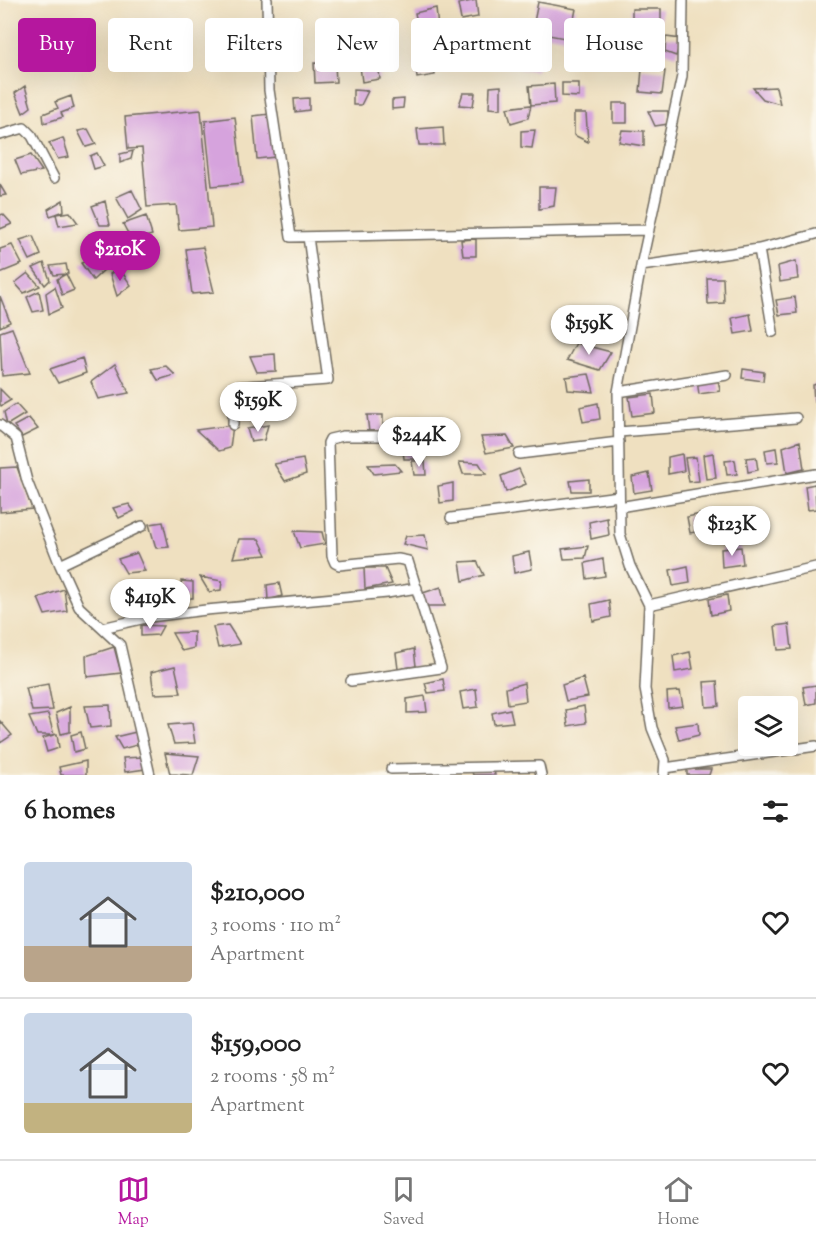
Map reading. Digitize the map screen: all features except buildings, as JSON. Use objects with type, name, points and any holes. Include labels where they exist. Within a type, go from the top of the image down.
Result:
[{"type":"street","points":[[267,0],[269,90],[291,237],[649,230]]},
{"type":"street","points":[[683,0],[682,76],[641,266],[618,392],[620,534],[630,566],[649,605],[645,689],[652,728],[665,760],[664,771],[816,746]]},
{"type":"street","points":[[0,135],[24,128],[32,136],[54,178]]},
{"type":"street","points":[[641,266],[759,249],[816,234]]},
{"type":"street","points":[[232,425],[234,387],[328,380],[308,237]]},
{"type":"street","points":[[759,249],[773,332]]},
{"type":"street","points":[[618,392],[727,375]]},
{"type":"street","points":[[519,454],[619,437],[796,418]]},
{"type":"street","points":[[0,426],[16,438],[27,481],[79,607],[120,645],[150,775]]},
{"type":"street","points":[[351,681],[440,669],[441,661],[410,563],[406,559],[339,565],[335,563],[332,556],[328,443],[336,437],[407,436]]},
{"type":"street","points":[[619,507],[816,474]]},
{"type":"street","points":[[451,518],[619,496]]},
{"type":"street","points":[[60,565],[142,526]]},
{"type":"street","points":[[649,605],[816,567]]},
{"type":"street","points":[[102,628],[150,617],[417,588]]},
{"type":"street","points":[[391,769],[539,766],[541,775]]}]
